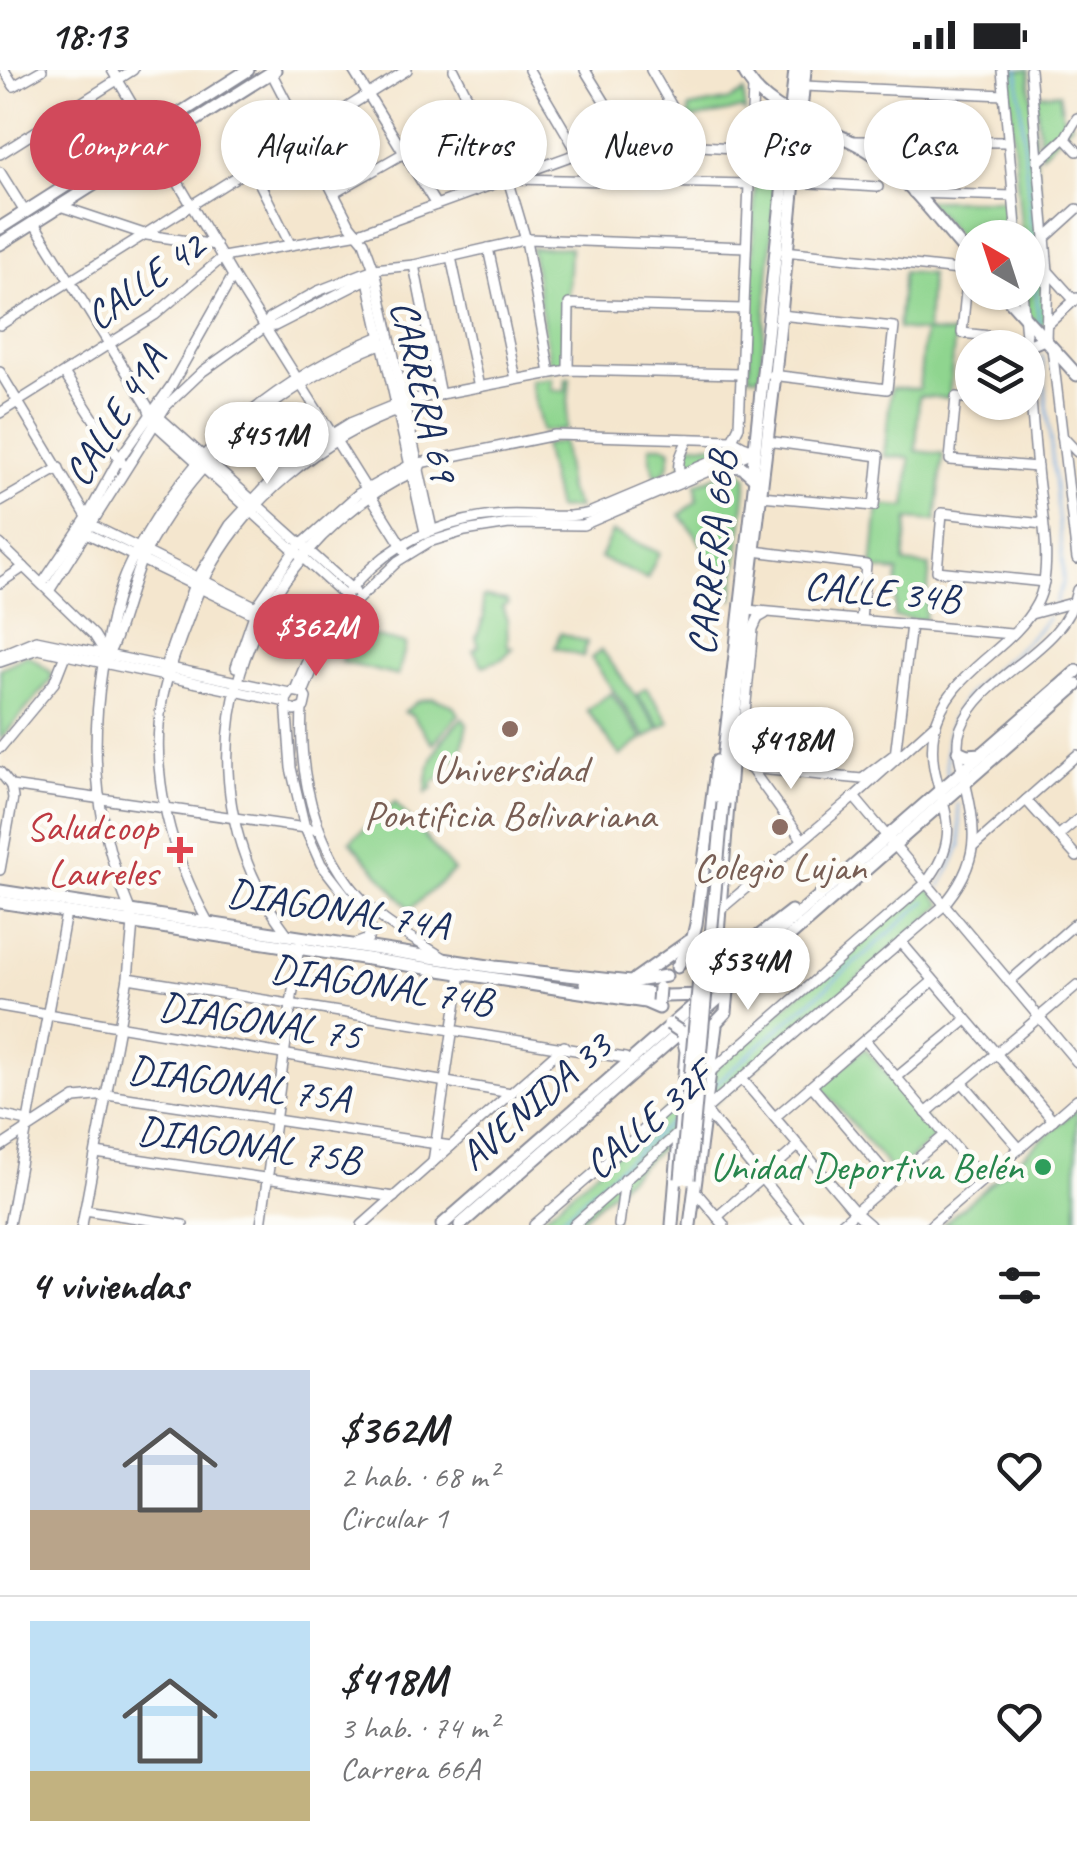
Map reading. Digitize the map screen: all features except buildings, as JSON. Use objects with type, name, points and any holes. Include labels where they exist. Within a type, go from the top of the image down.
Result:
[{"type":"main road","points":[[201,104],[248,70]]},
{"type":"main road","points":[[743,70],[753,88],[767,100]]},
{"type":"main road","points":[[795,70],[797,100]]},
{"type":"main road","points":[[786,100],[798,88],[806,70]]},
{"type":"main road","points":[[201,111],[273,71]]},
{"type":"main road","points":[[844,139],[880,158],[955,246]]},
{"type":"main road","points":[[0,228],[64,190]]},
{"type":"main road","points":[[0,244],[82,190]]},
{"type":"main road","name":"CARRERA 66B","points":[[703,997],[755,478],[754,445],[780,315],[785,190]]},
{"type":"main road","name":"CARRERA 66B","points":[[770,375],[782,251],[793,190]]},
{"type":"main road","points":[[1018,310],[1034,330]]},
{"type":"main road","points":[[1045,343],[1077,375]]},
{"type":"main road","name":"CARRERA 66B","points":[[728,740],[748,633],[746,610],[764,466],[754,445]]},
{"type":"main road","points":[[726,466],[742,467],[755,478]]},
{"type":"main road","name":"AVENIDA 33","points":[[964,777],[982,754],[1077,671]]},
{"type":"main road","name":"AVENIDA 33","points":[[442,1225],[703,997],[1077,684]]},
{"type":"main road","points":[[728,740],[733,773],[718,942],[719,973],[728,996]]},
{"type":"main road","points":[[560,1122],[667,1010],[678,966],[693,938],[714,773],[728,740]]},
{"type":"main road","points":[[958,750],[967,755],[982,754]]},
{"type":"main road","points":[[733,773],[741,756]]},
{"type":"main road","points":[[700,883],[708,890],[722,887]]},
{"type":"main road","points":[[718,942],[726,952],[738,952],[776,920],[832,890]]},
{"type":"main road","points":[[667,1010],[699,1033],[716,1026],[723,1017],[728,996],[805,928],[832,890]]},
{"type":"main road","name":"AVENIDA 33","points":[[460,1225],[832,890]]},
{"type":"main road","name":"DIAGONAL 74A","points":[[0,891],[300,948],[644,1002],[667,1010]]},
{"type":"main road","name":"DIAGONAL 74A","points":[[0,902],[66,913],[208,922],[496,968],[630,982],[667,1010]]},
{"type":"main road","points":[[696,924],[706,918],[720,922]]},
{"type":"main road","points":[[630,982],[693,938]]},
{"type":"main road","points":[[678,966],[703,964],[719,973]]},
{"type":"main road","points":[[496,968],[647,994],[703,997],[685,1179],[673,1225]]},
{"type":"main road","points":[[667,1010],[686,1046],[673,1225]]},
{"type":"main road","points":[[689,1225],[708,1073],[716,1058],[716,1026]]},
{"type":"main road","points":[[558,1139],[664,1056],[675,1053],[685,1061]]},
{"type":"main road","points":[[680,1117],[694,1119]]},
{"type":"main road","points":[[677,1155],[689,1152],[700,1156]]},
{"type":"main road","points":[[685,1179],[689,1225]]},
{"type":"street","points":[[4,70],[13,85],[42,70]]},
{"type":"street","points":[[0,154],[114,75],[134,70]]},
{"type":"street","points":[[353,70],[400,143]]},
{"type":"street","points":[[359,100],[408,70]]},
{"type":"street","points":[[454,70],[468,100]]},
{"type":"street","points":[[529,70],[567,134]]},
{"type":"street","points":[[585,70],[604,100]]},
{"type":"street","name":"CALLE 42","points":[[651,70],[668,100]]},
{"type":"street","points":[[1002,70],[1015,220]]},
{"type":"street","points":[[1030,70],[1043,220]]},
{"type":"street","name":"CARRERA 69","points":[[273,71],[287,100]]},
{"type":"street","points":[[114,75],[129,100]]},
{"type":"street","points":[[752,100],[753,88]]},
{"type":"street","points":[[798,88],[1004,95]]},
{"type":"street","points":[[1038,162],[1064,138],[1077,118]]},
{"type":"street","points":[[1064,138],[1077,151]]},
{"type":"street","points":[[849,141],[1008,142]]},
{"type":"street","points":[[334,193],[400,155]]},
{"type":"street","name":"CALLE 42","points":[[547,164],[567,157]]},
{"type":"street","points":[[551,163],[547,173],[552,178]]},
{"type":"street","points":[[0,172],[26,212]]},
{"type":"street","points":[[547,178],[726,183]]},
{"type":"street","points":[[0,326],[221,188]]},
{"type":"street","points":[[182,190],[404,550]]},
{"type":"street","points":[[263,190],[290,244]]},
{"type":"street","name":"CARRERA 69","points":[[332,190],[350,225],[359,233],[373,272],[428,531]]},
{"type":"street","points":[[428,190],[436,204]]},
{"type":"street","name":"CALLE 42","points":[[0,413],[155,315],[223,257],[359,233],[475,190]]},
{"type":"street","points":[[511,190],[526,240],[550,374]]},
{"type":"street","points":[[732,440],[739,429],[749,190]]},
{"type":"street","points":[[913,193],[1013,196]]},
{"type":"street","points":[[60,206],[147,235],[216,246]]},
{"type":"street","points":[[1041,330],[1048,271],[1045,238],[1077,209]]},
{"type":"street","points":[[34,223],[154,418],[352,596]]},
{"type":"street","points":[[154,418],[203,371],[264,327],[275,326],[373,272],[526,240],[746,247]]},
{"type":"street","points":[[488,248],[516,379]]},
{"type":"street","points":[[782,251],[955,264]]},
{"type":"street","points":[[451,256],[478,387]]},
{"type":"street","points":[[414,265],[440,396]]},
{"type":"street","points":[[1045,333],[1076,301],[1048,271]]},
{"type":"street","name":"CARRERA 69","points":[[373,272],[382,339],[403,405]]},
{"type":"street","name":"CALLE 41A","points":[[46,587],[154,418],[232,276]]},
{"type":"street","points":[[568,370],[568,304],[744,309]]},
{"type":"street","points":[[1023,310],[1024,317]]},
{"type":"street","points":[[770,375],[887,388],[894,327],[780,315]]},
{"type":"street","points":[[82,1225],[128,978],[132,917],[97,798],[95,716],[108,631],[139,555],[168,508],[203,463],[244,422],[298,382],[382,339]]},
{"type":"street","points":[[187,358],[203,371]]},
{"type":"street","points":[[1045,360],[1062,436],[1077,559]]},
{"type":"street","points":[[208,922],[182,867],[166,808],[160,759],[161,703],[166,672],[199,581],[251,506],[282,475],[333,438],[403,405],[568,370],[740,374]]},
{"type":"street","points":[[0,372],[59,468],[88,526],[139,555],[320,642]]},
{"type":"street","points":[[64,373],[123,464]]},
{"type":"street","points":[[955,408],[950,460],[1037,468]]},
{"type":"street","points":[[927,886],[948,840],[949,823],[933,756],[936,723],[949,693],[1031,614],[1044,582],[1033,420]]},
{"type":"street","points":[[262,1225],[300,948],[286,934],[258,886],[235,820],[228,754],[234,687],[259,612],[301,550],[368,493],[416,466],[555,435],[732,440],[879,456],[874,506],[760,496]]},
{"type":"street","points":[[1062,436],[1077,452]]},
{"type":"street","points":[[683,480],[678,464],[688,439]]},
{"type":"street","points":[[444,958],[391,926],[351,894],[321,864],[306,828],[291,768],[292,697],[320,642],[352,596],[428,531],[506,515],[580,516],[726,466],[754,445]]},
{"type":"street","points":[[404,550],[494,526],[584,526],[754,445]]},
{"type":"street","points":[[0,502],[59,468]]},
{"type":"street","points":[[1043,524],[942,513],[936,571],[1044,582]]},
{"type":"street","points":[[0,544],[96,637],[106,656]]},
{"type":"street","points":[[754,551],[866,565],[861,620]]},
{"type":"street","points":[[106,656],[139,555]]},
{"type":"street","points":[[0,582],[24,566]]},
{"type":"street","points":[[974,846],[973,818],[958,750],[959,734],[971,710],[1064,620],[1077,590]]},
{"type":"street","points":[[1031,614],[1075,601]]},
{"type":"street","points":[[1059,608],[1064,620]]},
{"type":"street","name":"CALLE 34B","points":[[746,610],[1012,634]]},
{"type":"street","name":"CARRERA 66B","points":[[741,756],[748,633],[768,612]]},
{"type":"street","points":[[750,768],[866,777],[895,757],[911,625]]},
{"type":"street","points":[[96,637],[108,631]]},
{"type":"street","points":[[0,658],[36,640],[306,701],[302,709],[302,766],[319,830],[370,927],[368,939],[352,945]]},
{"type":"street","points":[[0,658],[32,649],[106,656]]},
{"type":"street","points":[[0,748],[54,683],[65,654]]},
{"type":"street","points":[[292,697],[302,709]]},
{"type":"street","points":[[721,908],[936,723]]},
{"type":"street","points":[[974,846],[1077,755]]},
{"type":"street","points":[[741,756],[802,838]]},
{"type":"street","points":[[0,772],[11,786],[13,798],[0,870]]},
{"type":"street","points":[[835,810],[850,793],[847,777]]},
{"type":"street","points":[[11,786],[319,830]]},
{"type":"street","points":[[854,797],[1077,1062]]},
{"type":"street","points":[[1026,800],[1077,857]]},
{"type":"street","points":[[1058,836],[1077,820]]},
{"type":"street","name":"CALLE 32F","points":[[574,1225],[942,904],[962,880],[974,846]]},
{"type":"street","name":"CALLE 32F","points":[[716,1058],[927,886]]},
{"type":"street","points":[[9,1225],[66,913]]},
{"type":"street","points":[[1009,982],[1077,922]]},
{"type":"street","points":[[901,942],[1053,1120]]},
{"type":"street","points":[[433,1162],[461,973]]},
{"type":"street","name":"DIAGONAL 74B","points":[[128,978],[625,1058]]},
{"type":"street","points":[[775,1118],[934,981]]},
{"type":"street","points":[[926,1112],[1077,986]]},
{"type":"street","name":"DIAGONAL 75","points":[[0,1006],[511,1093]]},
{"type":"street","points":[[898,1077],[966,1020]]},
{"type":"street","points":[[865,1040],[983,1180]]},
{"type":"street","points":[[362,1225],[564,1046]]},
{"type":"street","name":"CALLE 32F","points":[[534,1225],[708,1073]]},
{"type":"street","points":[[742,1079],[870,1225]]},
{"type":"street","points":[[962,1082],[1020,1149]]},
{"type":"street","points":[[812,1086],[892,1180]]},
{"type":"street","name":"DIAGONAL 75A","points":[[3,1144],[26,1125],[75,1098],[106,1095],[451,1146]]},
{"type":"street","points":[[931,1225],[1077,1099]]},
{"type":"street","points":[[705,1110],[800,1225]]},
{"type":"street","points":[[0,1114],[26,1125]]},
{"type":"street","points":[[840,1225],[946,1135]]},
{"type":"street","points":[[3,1144],[20,1156]]},
{"type":"street","points":[[696,1192],[721,1221],[798,1146]]},
{"type":"street","name":"DIAGONAL 75B","points":[[96,1152],[394,1197]]},
{"type":"street","points":[[620,1225],[625,1179]]},
{"type":"street","points":[[85,1210],[183,1225]]},
{"type":"green space","points":[[1007,70],[1029,70],[1041,220],[1020,220]]},
{"type":"green space","points":[[1059,93],[1063,117],[1072,123],[1041,155],[1036,95]]},
{"type":"green space","points":[[726,101],[726,112],[706,116],[706,105]]},
{"type":"green space","points":[[755,190],[776,190],[760,377],[749,376]]},
{"type":"green space","points":[[926,200],[1010,200],[1011,220],[955,220],[955,233]]},
{"type":"green space","points":[[570,247],[565,367],[551,370],[531,248]]},
{"type":"green space","points":[[1045,268],[1046,322],[1037,326],[1027,318],[1027,310],[1045,310]]},
{"type":"green space","points":[[903,272],[930,274],[927,332],[955,334],[949,398],[919,396],[916,451],[943,454],[936,521],[908,519],[904,563],[930,566],[925,620],[894,617],[898,572],[872,569],[878,505],[906,507],[910,458],[884,456],[891,388],[919,389],[924,332],[898,329]]},
{"type":"green space","points":[[552,378],[552,390],[565,391],[566,378],[570,378],[566,430],[542,431],[530,380]]},
{"type":"green space","points":[[563,442],[568,490],[578,508],[557,509],[543,445]]},
{"type":"green space","points":[[689,444],[734,445],[680,468]]},
{"type":"green space","points":[[650,446],[671,450],[668,468],[657,478],[650,460]]},
{"type":"green space","points":[[732,469],[741,470],[747,478],[733,599],[680,515],[697,500],[696,484]]},
{"type":"green space","points":[[612,532],[659,553],[647,579],[600,558]]},
{"type":"green space","points":[[482,598],[506,600],[508,604],[502,607],[507,620],[508,647],[513,648],[502,659],[483,666],[473,650],[479,646],[476,638],[484,617]]},
{"type":"green space","points":[[349,630],[406,644],[398,676],[341,662]]},
{"type":"green space","points":[[560,633],[587,642],[583,657],[555,648]]},
{"type":"green space","points":[[602,650],[659,729],[646,738],[591,658]]},
{"type":"green space","points":[[28,655],[52,673],[51,680],[0,740],[0,669]]},
{"type":"green space","points":[[646,688],[670,722],[661,728],[637,695]]},
{"type":"green space","points":[[611,693],[643,739],[620,756],[587,710]]},
{"type":"green space","points":[[433,698],[452,705],[459,714],[433,744],[412,715],[404,712],[418,701]]},
{"type":"green space","points":[[462,718],[467,724],[460,759],[449,760],[446,774],[431,784],[433,788],[426,793],[436,751]]},
{"type":"green space","points":[[395,802],[454,871],[410,909],[350,841]]},
{"type":"green space","points":[[925,884],[943,905],[713,1104],[713,1070]]},
{"type":"green space","points":[[865,1048],[938,1135],[894,1173],[820,1086]]},
{"type":"green space","points":[[674,1103],[669,1141],[574,1225],[534,1225]]},
{"type":"green space","name":"Unidad Deportiva Belén","points":[[1077,1109],[1077,1225],[942,1225]]},
{"type":"waterway","points":[[1018,70],[1039,325]]},
{"type":"waterway","points":[[1045,386],[1063,567],[1063,583],[1055,603]]},
{"type":"waterway","points":[[948,776],[946,747],[962,703],[1048,618]]},
{"type":"waterway","points":[[940,887],[961,845],[958,804]]},
{"type":"waterway","points":[[714,1085],[926,901]]},
{"type":"waterway","points":[[554,1225],[672,1121]]},
{"type":"place","name":"Universidad Pontificia Bolivariana","points":[[510,729]]},
{"type":"place","name":"Colegio Lujan","points":[[780,827]]},
{"type":"place","name":"Saludcoop Laureles","points":[[180,850]]},
{"type":"place","name":"Unidad Deportiva Belén","points":[[1043,1167]]}]
